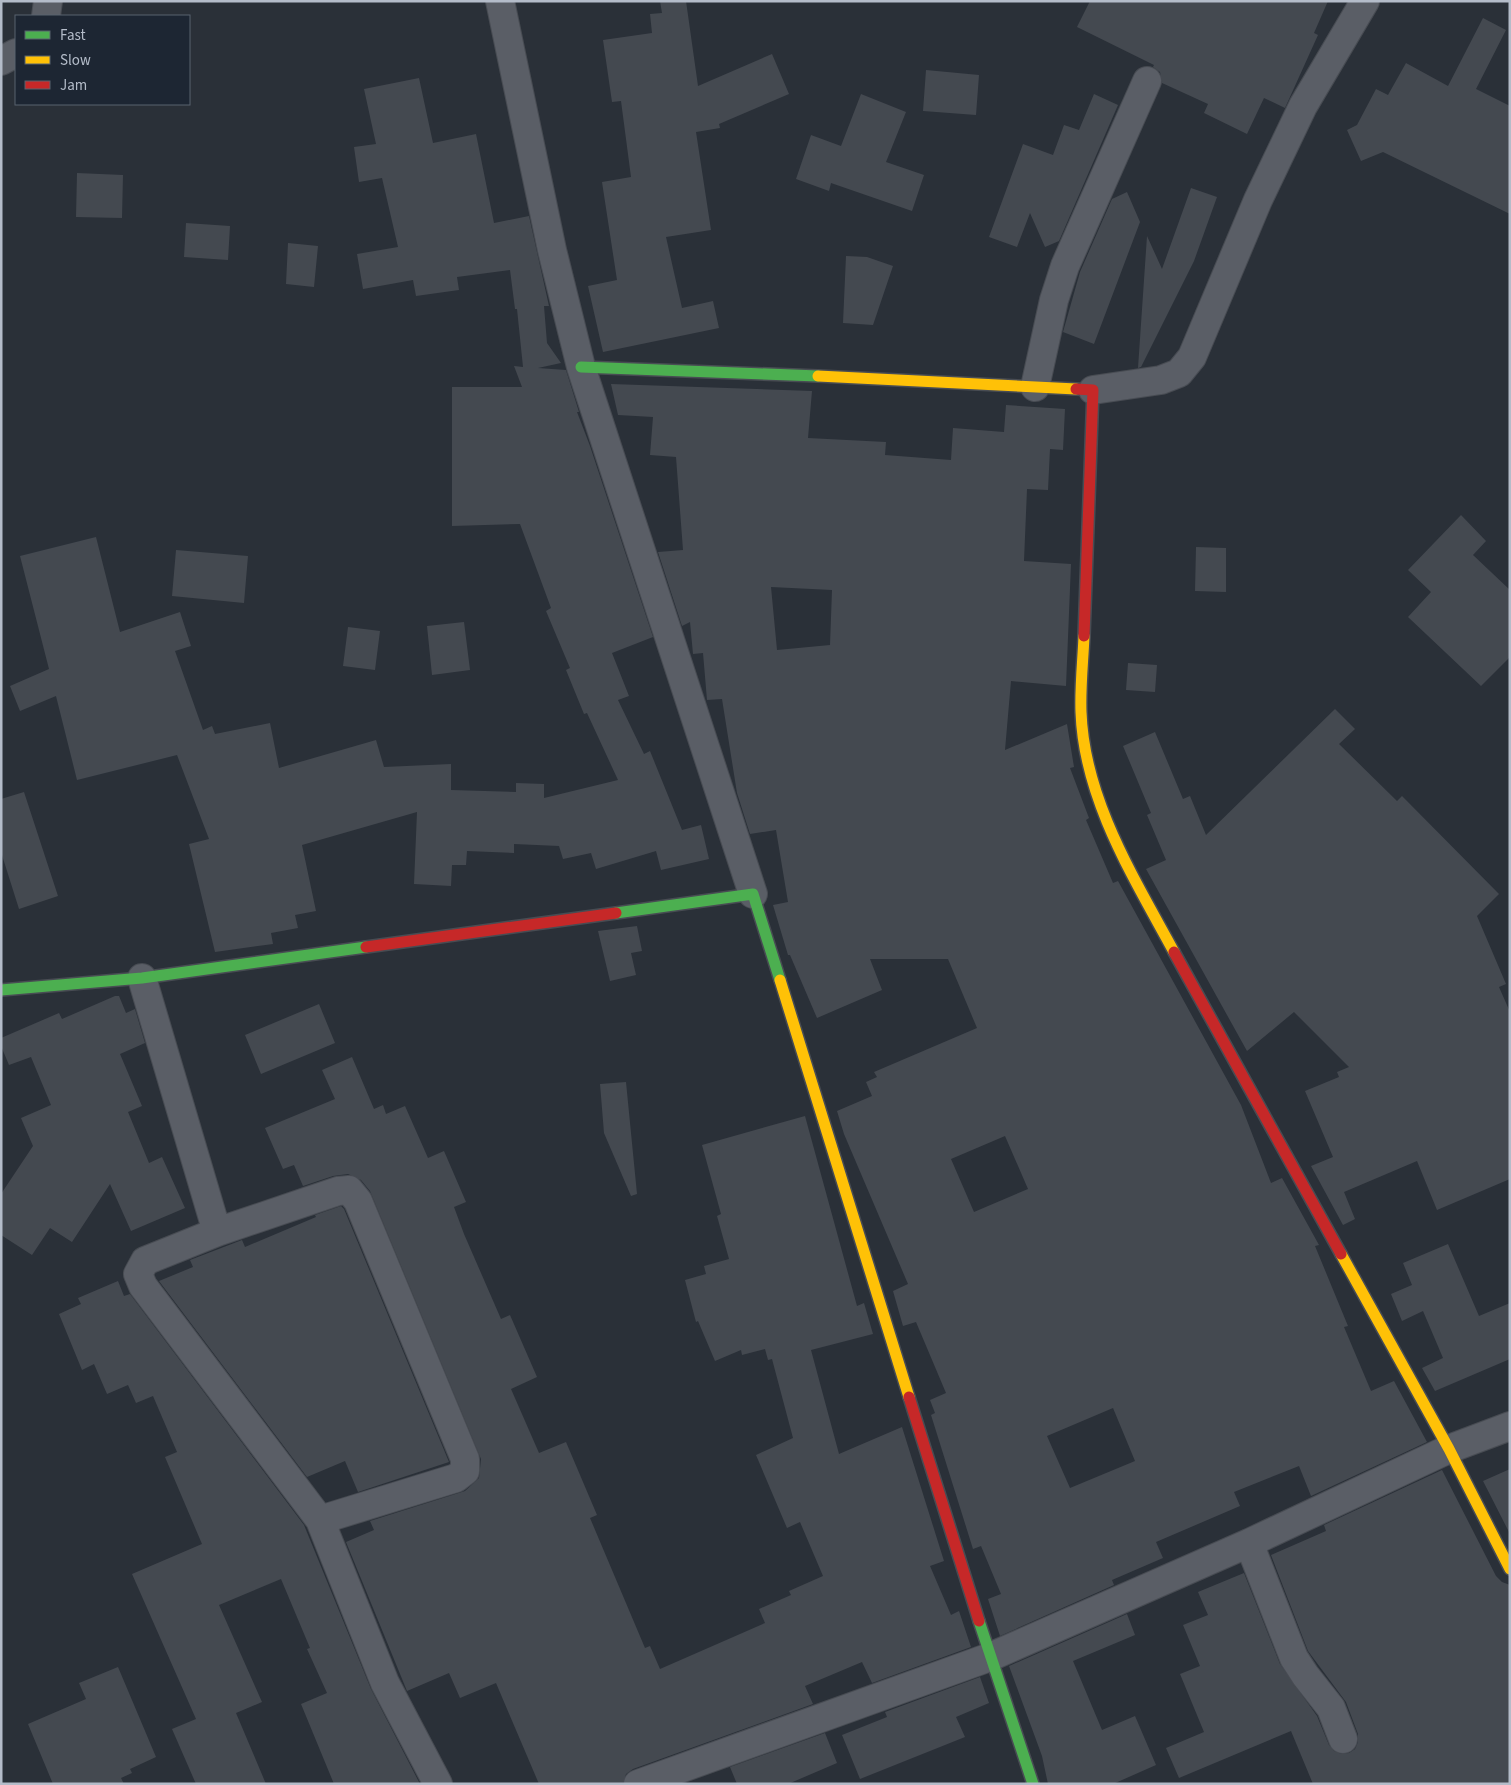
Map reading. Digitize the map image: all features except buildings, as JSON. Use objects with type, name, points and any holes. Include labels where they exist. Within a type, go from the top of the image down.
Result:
[{"type":"street","points":[[46,15],[48,1]]},
{"type":"street","points":[[500,1],[550,241],[582,368],[753,894],[990,1657],[1033,1784]]},
{"type":"street","points":[[582,368],[764,373],[1093,390],[1161,380],[1179,373],[1192,358],[1258,200],[1303,106],[1365,1]]},
{"type":"street","points":[[1,61],[15,54]]},
{"type":"street","points":[[1035,387],[1054,300],[1065,266],[1147,81]]},
{"type":"street","points":[[1093,390],[1082,713],[1084,746],[1107,827],[1132,876],[1449,1449],[1510,1569]]},
{"type":"street","points":[[1,990],[142,978],[753,894]]},
{"type":"street","points":[[142,978],[217,1232]]},
{"type":"street","points":[[320,1520],[456,1478],[465,1471],[465,1459],[358,1201],[348,1190],[338,1191],[217,1232],[145,1261],[138,1274],[143,1286],[320,1520],[375,1662],[438,1784]]},
{"type":"street","points":[[638,1784],[990,1657],[1249,1543],[1449,1449],[1510,1426]]},
{"type":"street","points":[[1249,1543],[1294,1658],[1331,1708],[1343,1739]]},
{"type":"traffic: fast","points":[[581,367],[818,376]]},
{"type":"traffic: fast","points":[[616,913],[753,894],[780,980]]},
{"type":"traffic: fast","points":[[1,990],[142,978],[366,947]]},
{"type":"traffic: fast","points":[[979,1621],[1033,1784]]},
{"type":"traffic: slow","points":[[818,376],[1076,389]]},
{"type":"traffic: slow","points":[[1084,636],[1081,712],[1084,744],[1091,776],[1101,807],[1114,837],[1143,896],[1174,952]]},
{"type":"traffic: slow","points":[[780,980],[909,1397]]},
{"type":"traffic: slow","points":[[1341,1254],[1449,1449],[1510,1569]]},
{"type":"traffic: jam","points":[[1076,389],[1093,390],[1084,636]]},
{"type":"traffic: jam","points":[[366,947],[616,913]]},
{"type":"traffic: jam","points":[[1174,952],[1341,1254]]},
{"type":"traffic: jam","points":[[909,1397],[979,1621]]}]
